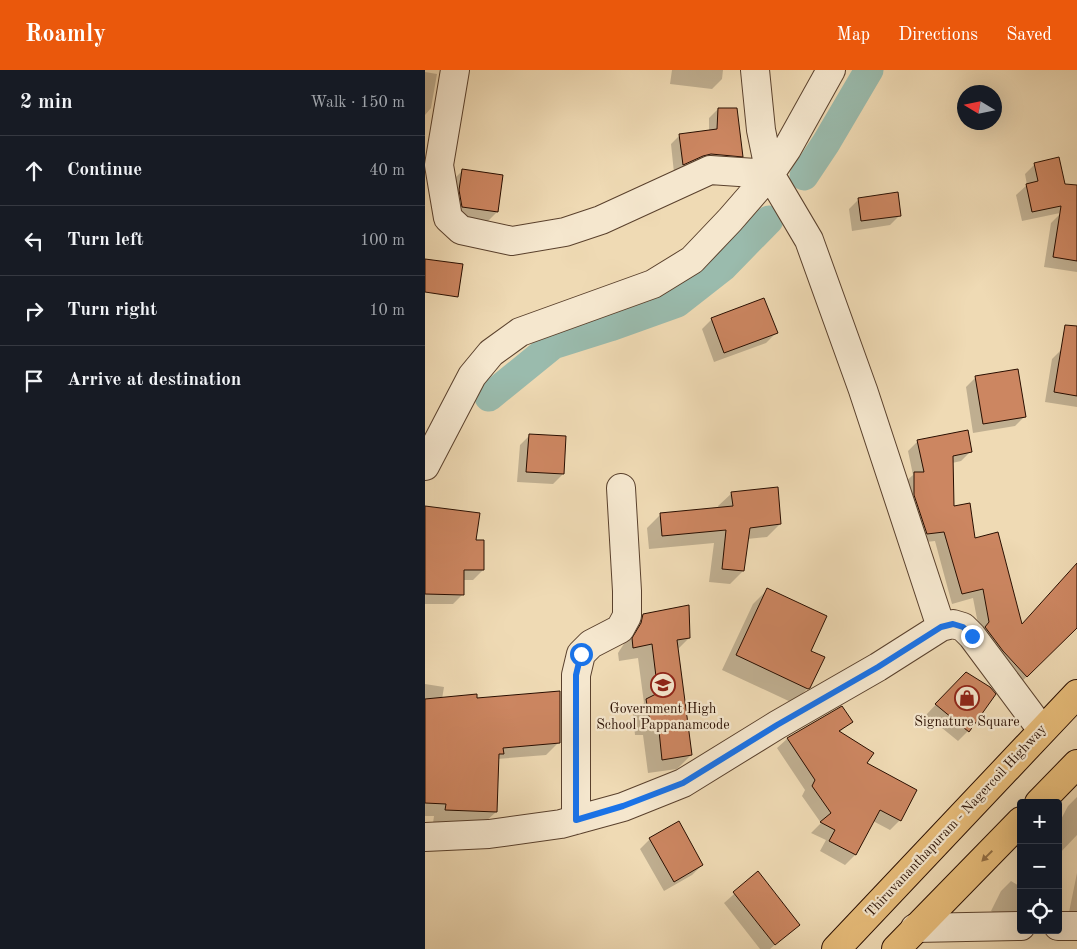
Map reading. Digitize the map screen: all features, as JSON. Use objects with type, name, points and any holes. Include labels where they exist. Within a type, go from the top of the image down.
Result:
[{"type":"main road","name":"Thiruvananthapuram - Nagercoil Highway","points":[[837,949],[1077,694]]},
{"type":"main road","points":[[1043,799],[1077,764]]},
{"type":"main road","points":[[896,949],[1017,825]]},
{"type":"street","points":[[455,70],[432,164],[448,218],[461,230],[512,241],[565,232],[601,220],[710,170],[770,174]]},
{"type":"street","points":[[755,70],[761,130],[770,174],[809,240],[863,390],[941,627]]},
{"type":"street","points":[[425,466],[472,376],[491,353],[520,332],[653,284],[692,260],[770,174],[787,149],[831,70]]},
{"type":"street","points":[[576,820],[576,675],[581,654],[591,644],[619,629],[627,616],[621,488]]},
{"type":"street","points":[[425,837],[489,834],[561,824],[623,806],[683,783],[777,725],[878,667],[941,627],[953,624],[963,627],[972,636],[1042,730]]},
{"type":"street","points":[[915,928],[1017,926]]},
{"type":"street","points":[[1062,926],[1077,926]]},
{"type":"building","points":[[718,108],[737,108],[743,157],[711,154],[683,165],[679,134],[717,129]]},
{"type":"building","points":[[1059,157],[1065,184],[1077,185],[1077,261],[1053,257],[1061,206],[1032,212],[1026,184],[1038,181],[1034,163]]},
{"type":"building","points":[[462,169],[503,175],[498,212],[462,207],[459,190]]},
{"type":"building","points":[[898,192],[901,216],[861,221],[858,198]]},
{"type":"building","points":[[425,259],[463,264],[458,297],[425,292]]},
{"type":"building","points":[[764,298],[778,333],[724,353],[711,318]]},
{"type":"building","points":[[1065,325],[1077,326],[1077,396],[1054,392]]},
{"type":"building","points":[[1018,369],[1026,417],[983,424],[975,376]]},
{"type":"building","points":[[968,430],[972,452],[953,456],[954,506],[970,503],[975,538],[998,532],[1022,624],[1077,563],[1077,628],[1027,677],[1003,651],[985,627],[989,622],[983,589],[962,594],[944,532],[927,534],[914,495],[914,472],[924,472],[917,440]]},
{"type":"building","points":[[529,434],[566,436],[564,474],[526,472]]},
{"type":"building","points":[[778,487],[781,524],[750,528],[744,571],[722,569],[726,530],[662,536],[660,513],[733,506],[731,492]]},
{"type":"building","points":[[425,506],[480,513],[476,540],[484,540],[484,570],[464,570],[464,595],[425,594]]},
{"type":"building","points":[[767,588],[827,616],[811,651],[825,657],[808,689],[736,655]]},
{"type":"building","points":[[689,605],[690,638],[677,640],[692,755],[662,760],[658,721],[650,722],[646,699],[658,693],[652,644],[633,648],[632,638],[641,623],[643,614]]},
{"type":"building","name":"Signature Square","points":[[966,672],[990,687],[996,694],[969,732],[935,704]]},
{"type":"building","points":[[560,691],[560,743],[503,748],[504,754],[499,754],[497,812],[445,810],[446,804],[425,803],[425,699],[477,694],[477,698]]},
{"type":"building","points":[[842,706],[853,722],[839,731],[874,753],[867,763],[917,790],[901,821],[880,810],[856,855],[829,841],[835,830],[820,822],[831,813],[812,786],[815,780],[787,738]]},
{"type":"building","points":[[679,821],[703,865],[674,882],[649,838]]},
{"type":"building","points":[[758,871],[800,925],[775,945],[733,892]]},
{"type":"waterway","points":[[804,176],[826,143],[869,70]]},
{"type":"waterway","points":[[489,397],[553,345],[677,303],[723,267],[769,220]]},
{"type":"place","name":"Government High School Pappanamcode","points":[[663,685]]},
{"type":"place","name":"Signature Square","points":[[967,698]]},
{"type":"route","points":[[581,654],[576,675],[576,820],[623,806],[683,783],[777,725],[878,667],[941,627],[953,624],[963,627],[972,636]]}]
